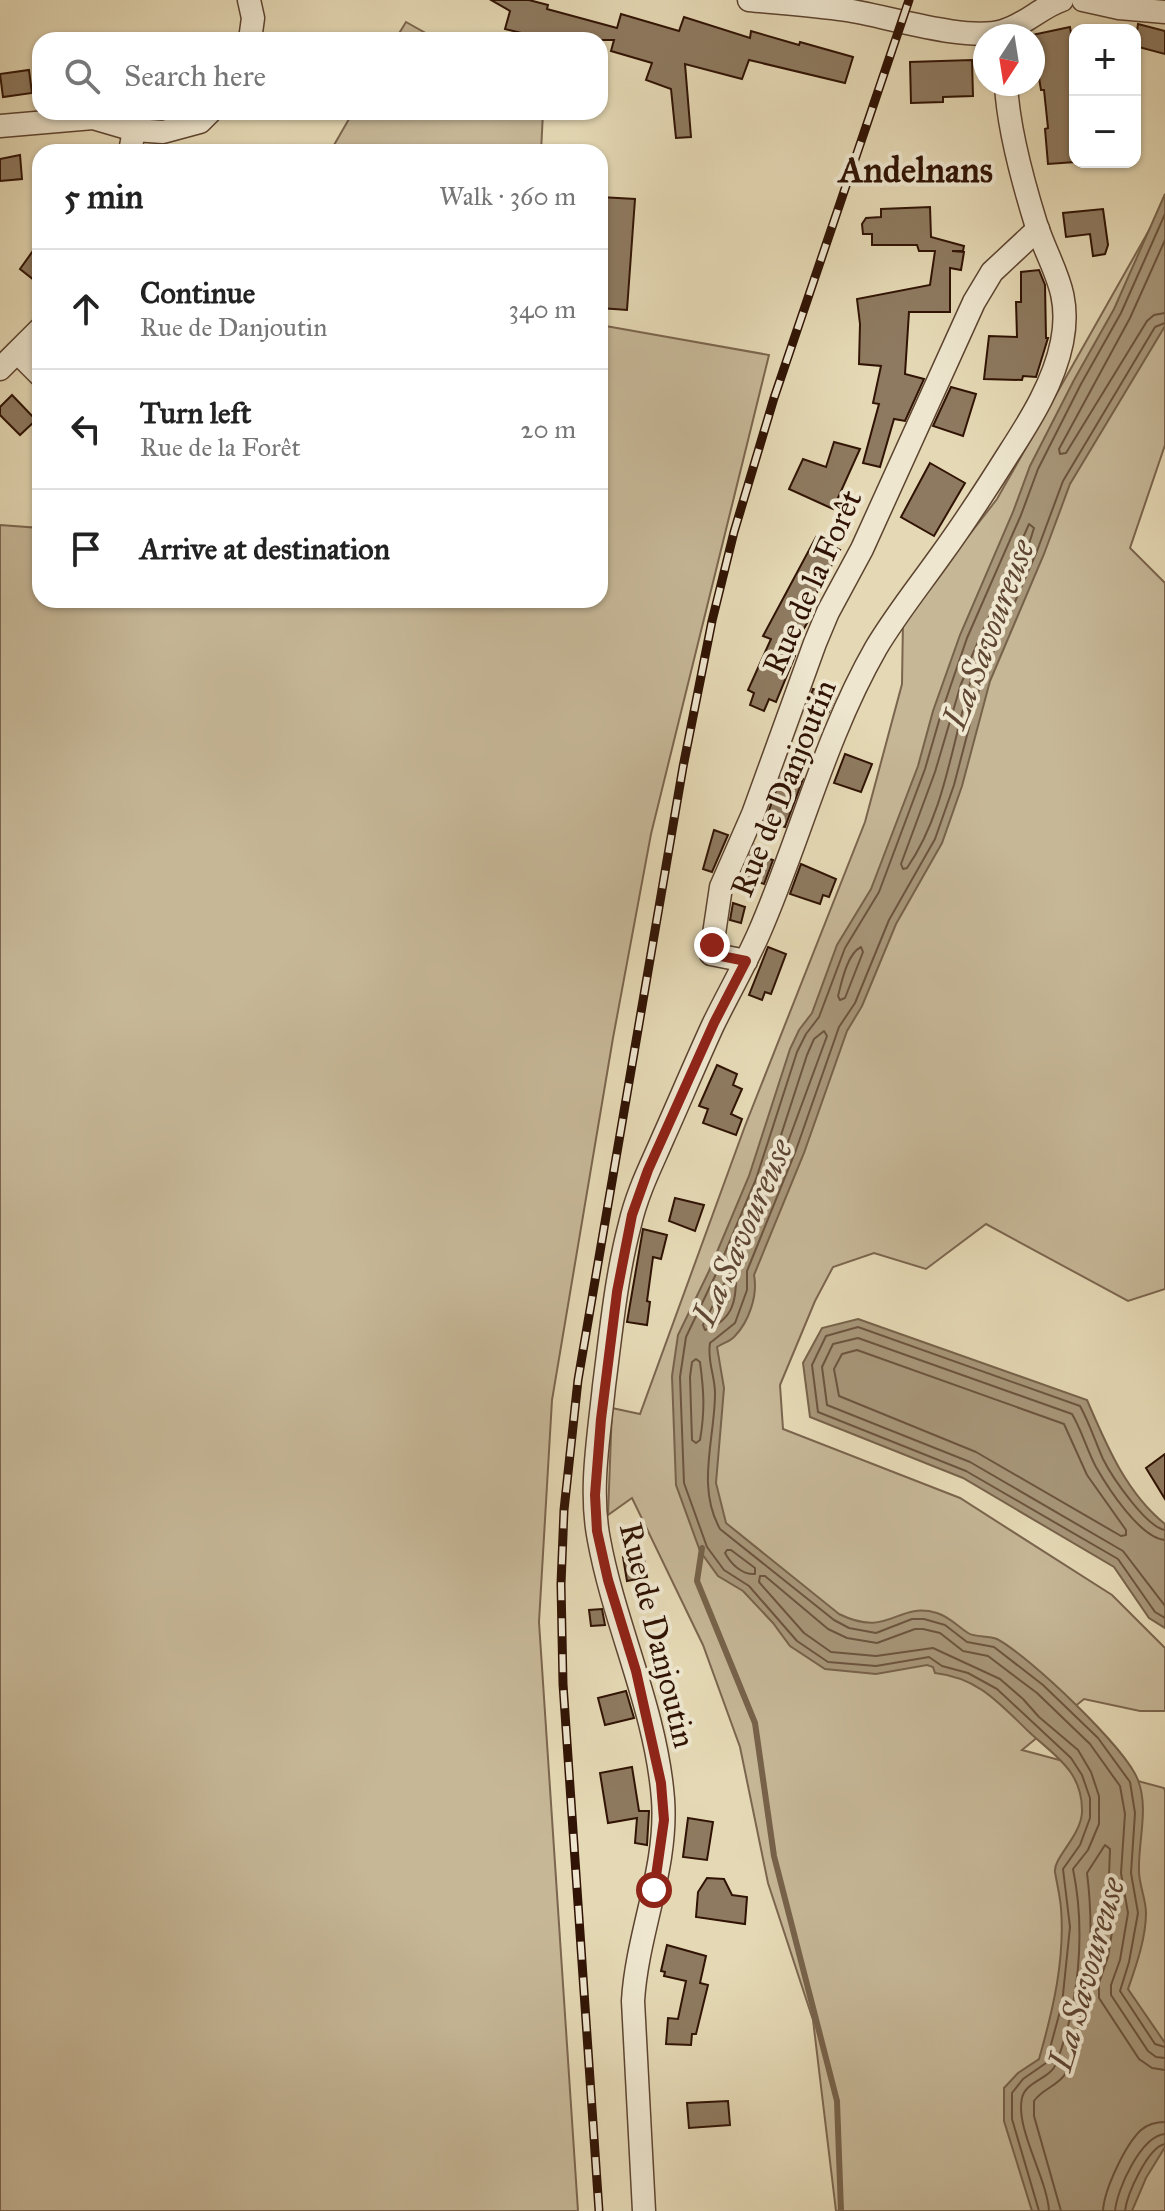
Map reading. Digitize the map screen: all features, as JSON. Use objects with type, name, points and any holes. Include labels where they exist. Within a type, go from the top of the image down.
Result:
[{"type":"street","points":[[249,0],[253,18],[251,32]]},
{"type":"street","points":[[749,0],[842,9],[973,32]]},
{"type":"street","points":[[1020,24],[1062,0]]},
{"type":"street","points":[[1083,0],[1119,8],[1165,12]]},
{"type":"street","name":"Rue de Danjoutin","points":[[644,2211],[633,2001],[635,1976],[660,1856],[663,1802],[653,1741],[598,1539],[595,1513],[597,1453],[610,1339],[632,1215],[648,1170],[765,918],[829,750],[875,651],[1029,422],[1047,388],[1062,342],[1065,298],[1038,229],[1006,96]]},
{"type":"street","points":[[0,126],[70,120]]},
{"type":"street","points":[[96,120],[132,141],[202,120]]},
{"type":"street","name":"Rue de la Forêt","points":[[746,961],[711,954],[721,887],[753,814],[815,643],[862,549],[974,302],[992,272],[1038,229]]},
{"type":"street","points":[[0,369],[32,338]]},
{"type":"street","points":[[18,353],[32,367]]},
{"type":"shaded area","points":[[406,22],[424,32],[400,32]]},
{"type":"shaded area","points":[[348,120],[543,120],[541,144],[335,144]]},
{"type":"shaded area","points":[[1152,225],[1165,229],[1165,445],[1130,548],[1165,583],[1165,1289],[1128,1301],[986,1224],[926,1269],[874,1253],[833,1267],[815,1301],[780,1385],[783,1429],[960,1498],[1112,1595],[1165,1648],[1165,1711],[1140,1711],[1084,1699],[1022,1750],[1164,1788],[1165,1791],[1165,2211],[836,2211],[813,2020],[768,1883],[740,1747],[703,1645],[632,1498],[608,1515],[612,1408],[640,1414],[745,1126],[865,822],[902,684],[903,620],[997,499]]},
{"type":"shaded area","points":[[608,326],[769,355],[651,834],[552,1400],[539,1622],[578,2211],[0,2211],[0,525],[32,527],[32,608],[608,608]]},
{"type":"water","name":"La Savoureuse","points":[[1165,194],[1165,326],[1070,484],[990,681],[962,786],[942,843],[896,924],[862,1006],[847,1031],[804,1153],[754,1275],[755,1291],[748,1316],[734,1337],[717,1347],[724,1388],[716,1483],[726,1523],[839,1614],[870,1623],[912,1612],[937,1613],[971,1635],[997,1639],[1031,1664],[1096,1725],[1130,1765],[1138,1780],[1143,1802],[1139,1871],[1146,1922],[1128,1989],[1165,2043],[1165,2147],[1146,2178],[1132,2211],[1032,2211],[1004,2121],[1004,2088],[1018,2073],[1039,2059],[1049,2022],[1057,1985],[1062,1927],[1055,1872],[1058,1860],[1080,1821],[1081,1797],[1077,1785],[1072,1774],[1056,1756],[975,1686],[935,1673],[933,1667],[927,1665],[876,1674],[825,1669],[790,1646],[743,1591],[718,1576],[700,1551],[676,1485],[672,1376],[678,1335],[749,1176],[790,1049],[812,1013],[837,945],[871,889],[918,766],[933,711],[960,635],[1030,466],[1114,309]]},
{"type":"water","points":[[858,1319],[1087,1400],[1128,1483],[1165,1524],[1165,1628],[1149,1618],[1114,1567],[963,1478],[810,1417],[803,1363],[822,1328]]},
{"type":"building","points":[[491,0],[529,0],[548,5],[547,9],[617,28],[621,14],[679,31],[684,17],[750,38],[751,31],[853,57],[845,83],[749,60],[742,79],[685,64],[691,137],[676,138],[671,89],[646,80],[652,63],[611,51],[614,40],[608,40],[608,32],[517,32],[505,29],[510,11]]},
{"type":"building","points":[[1141,25],[1165,31],[1165,54],[1141,48]]},
{"type":"building","points":[[1069,27],[1069,162],[1048,164],[1045,32]]},
{"type":"building","points":[[972,60],[973,96],[943,97],[943,102],[911,103],[910,62]]},
{"type":"building","points":[[29,70],[32,93],[3,97],[0,74]]},
{"type":"building","points":[[20,155],[22,179],[0,181],[0,159]]},
{"type":"building","points":[[608,197],[635,199],[627,310],[608,309]]},
{"type":"building","points":[[930,207],[931,237],[964,246],[963,251],[952,251],[964,252],[961,270],[950,268],[950,312],[909,312],[905,374],[924,379],[905,421],[894,419],[880,467],[863,463],[879,404],[873,403],[881,366],[859,364],[857,299],[930,285],[935,251],[919,251],[917,245],[872,245],[872,234],[863,234],[862,224],[866,218],[881,217],[881,209]]},
{"type":"building","points":[[1103,209],[1108,245],[1105,254],[1093,256],[1090,234],[1066,237],[1063,213]]},
{"type":"building","points":[[32,252],[32,278],[20,269]]},
{"type":"building","points":[[1039,270],[1045,285],[1048,338],[1036,377],[1023,376],[1022,380],[984,379],[989,336],[1017,337],[1016,302],[1021,302],[1021,272]]},
{"type":"building","points":[[951,387],[976,394],[963,436],[933,426]]},
{"type":"building","points":[[12,395],[32,416],[32,424],[20,435],[0,415],[0,407]]},
{"type":"building","points":[[834,442],[860,449],[833,509],[789,489],[803,459],[826,467]]},
{"type":"building","points":[[930,463],[965,483],[934,536],[901,517]]},
{"type":"building","points":[[816,537],[840,550],[809,607],[814,610],[790,654],[795,656],[776,702],[769,699],[764,711],[750,705],[754,693],[748,690],[771,639],[763,636]]},
{"type":"building","points":[[813,689],[835,697],[827,716],[806,709]]},
{"type":"building","points":[[845,754],[872,764],[861,792],[834,783]]},
{"type":"building","points":[[783,772],[803,779],[785,827],[765,821]]},
{"type":"building","points":[[714,830],[728,835],[712,872],[703,869]]},
{"type":"building","points":[[755,845],[768,850],[766,858],[773,860],[764,884],[741,876]]},
{"type":"building","points":[[801,864],[836,879],[829,897],[823,895],[820,904],[790,894]]},
{"type":"building","points":[[733,903],[745,907],[741,923],[730,920]]},
{"type":"building","points":[[768,947],[786,954],[771,994],[765,992],[762,1000],[749,995]]},
{"type":"building","points":[[717,1065],[737,1074],[733,1085],[742,1089],[731,1114],[742,1119],[736,1135],[703,1123],[708,1109],[699,1106]]},
{"type":"building","points":[[675,1198],[704,1205],[695,1231],[669,1221]]},
{"type":"building","points":[[643,1229],[667,1235],[661,1259],[653,1257],[647,1325],[627,1322]]},
{"type":"building","points":[[1165,1454],[1165,1499],[1146,1468]]},
{"type":"building","points":[[643,1553],[647,1577],[627,1581],[623,1557]]},
{"type":"building","points":[[602,1609],[605,1625],[591,1626],[589,1610]]},
{"type":"building","points":[[626,1691],[634,1718],[605,1725],[598,1698]]},
{"type":"building","points":[[632,1767],[639,1811],[649,1811],[647,1845],[635,1843],[637,1818],[608,1823],[600,1773]]},
{"type":"building","points":[[688,1818],[713,1822],[707,1860],[683,1857]]},
{"type":"building","points":[[707,1878],[724,1879],[732,1895],[747,1897],[745,1924],[696,1917],[698,1892]]},
{"type":"building","points":[[667,1945],[706,1956],[700,1983],[708,1985],[691,2045],[666,2044],[668,2018],[678,2019],[686,1981],[664,1976],[665,1972],[661,1971]]},
{"type":"building","points":[[728,2101],[730,2125],[689,2128],[687,2103]]},
{"type":"waterway","points":[[702,1548],[697,1581],[755,1723],[774,1856],[837,2101],[841,2211]]},
{"type":"railway","points":[[599,2211],[563,1684],[561,1584],[564,1510],[578,1380],[683,767],[712,621],[734,532],[774,398],[909,0]]},
{"type":"district","name":"Andelnans","points":[[916,169]]},
{"type":"route","points":[[654,1890],[664,1820],[661,1783],[636,1671],[600,1547],[595,1513],[597,1453],[610,1339],[632,1215],[648,1170],[714,1023],[746,961],[711,954],[712,945]]}]
